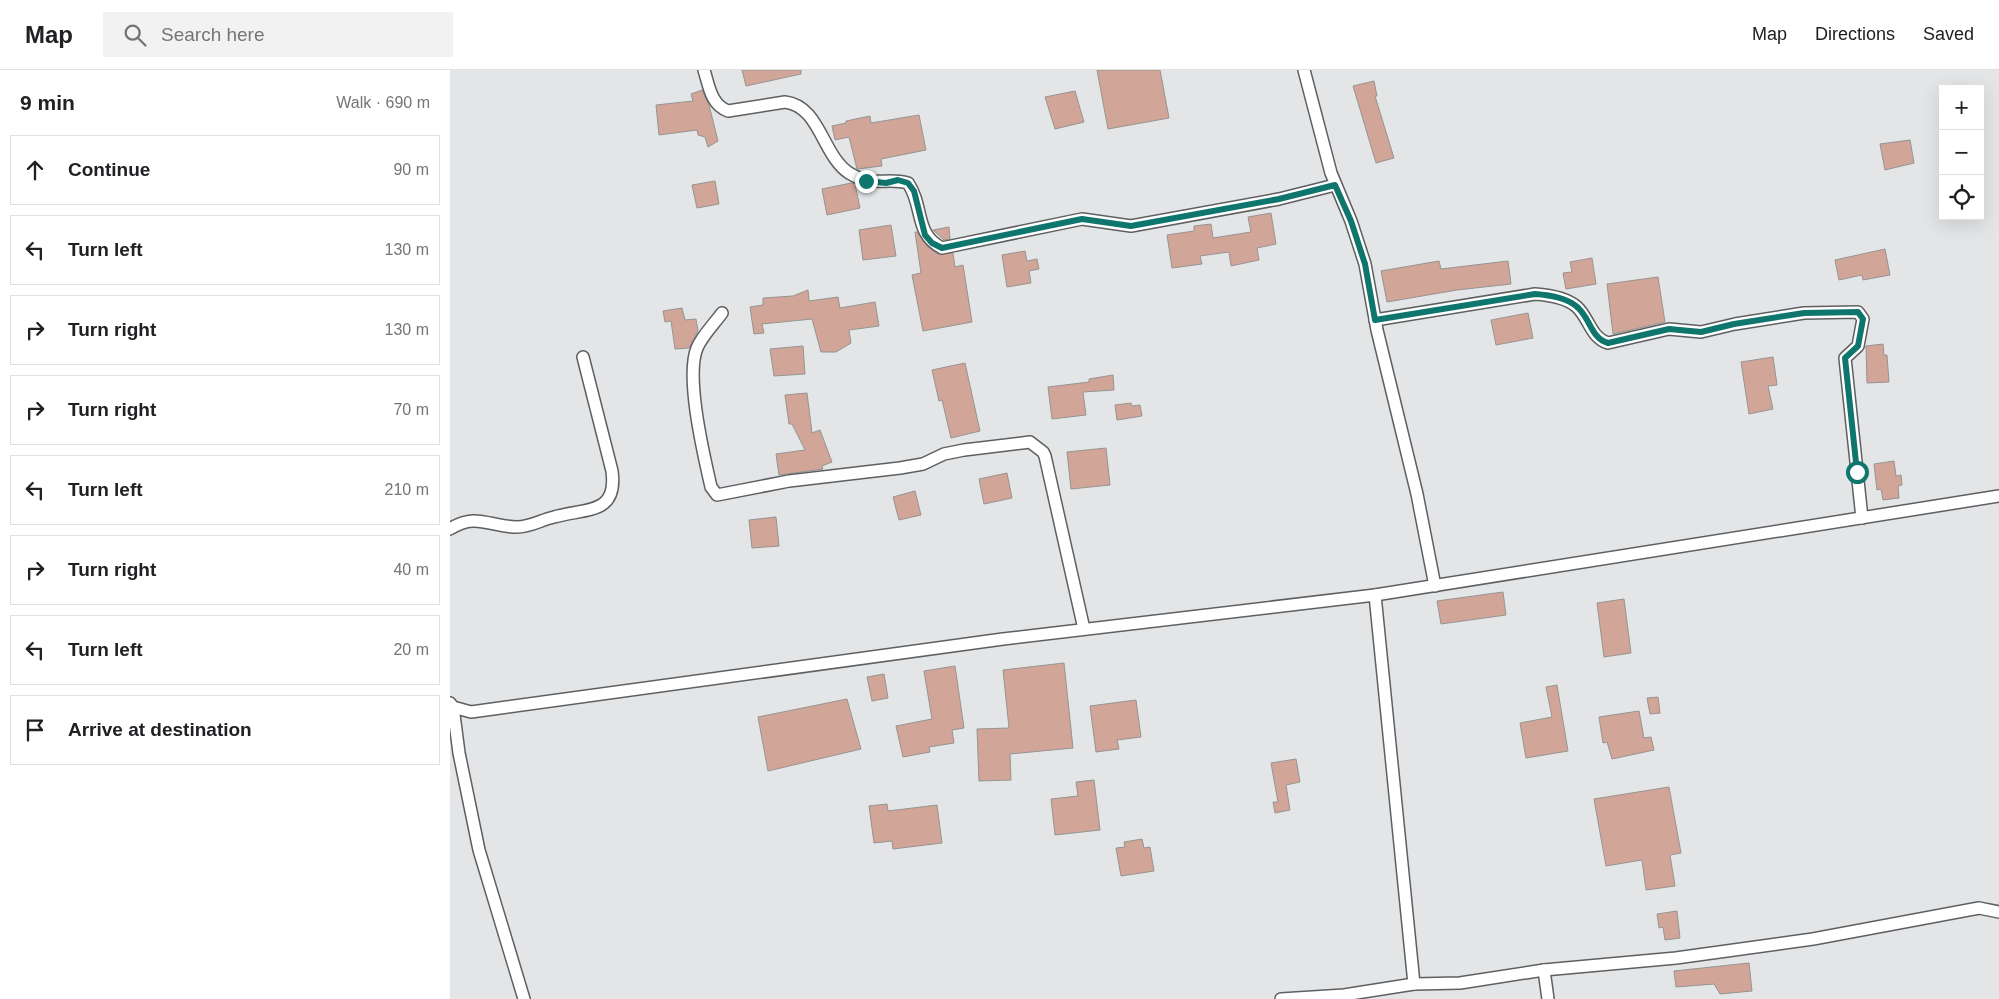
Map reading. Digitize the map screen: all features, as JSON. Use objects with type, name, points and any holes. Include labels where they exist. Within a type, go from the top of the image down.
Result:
[{"type":"street","points":[[704,70],[713,98],[720,108],[728,111],[785,102],[792,103],[802,107],[810,116],[830,153],[848,172],[866,181],[886,183],[898,180],[908,183],[914,191],[925,235],[932,243],[942,248],[1082,219],[1131,226],[1279,199],[1335,185]]},
{"type":"street","points":[[1304,70],[1335,185],[1351,221],[1365,264],[1375,320],[1417,494],[1435,586]]},
{"type":"street","points":[[1375,320],[1535,294],[1559,298],[1576,306],[1599,339],[1608,343],[1669,329],[1701,332],[1734,324],[1804,313],[1858,312],[1863,319],[1858,346],[1845,358],[1862,518]]},
{"type":"street","points":[[722,313],[696,349],[694,374],[697,422],[711,487],[717,494],[789,481],[900,468],[923,464],[944,454],[964,450],[1030,442],[1043,452],[1045,456],[1084,629]]},
{"type":"street","points":[[450,529],[464,521],[479,520],[517,527],[536,524],[550,517],[603,505],[612,495],[614,484],[612,471],[583,357]]},
{"type":"street","points":[[524,999],[479,850],[452,705],[471,712],[855,658],[1375,595],[1999,496]]},
{"type":"street","points":[[1375,595],[1414,984]]},
{"type":"street","points":[[1281,999],[1344,997],[1414,984],[1460,983],[1544,970],[1676,958],[1814,939],[1979,908],[1999,912]]},
{"type":"street","points":[[1544,970],[1548,999]]},
{"type":"building","points":[[742,70],[801,70],[801,74],[746,86]]},
{"type":"building","points":[[1097,70],[1160,70],[1169,118],[1108,129]]},
{"type":"building","points":[[1374,81],[1377,96],[1375,96],[1394,158],[1376,163],[1353,86]]},
{"type":"building","points":[[702,90],[709,105],[718,141],[708,147],[705,137],[698,135],[697,130],[659,135],[656,105],[693,101],[691,94]]},
{"type":"building","points":[[1075,91],[1084,122],[1055,129],[1045,97]]},
{"type":"building","points":[[919,115],[926,150],[881,159],[882,166],[857,169],[849,137],[835,140],[832,126],[870,116],[871,123]]},
{"type":"building","points":[[1910,140],[1914,163],[1885,170],[1880,144]]},
{"type":"building","points":[[715,181],[719,204],[697,208],[692,185]]},
{"type":"building","points":[[851,183],[855,184],[860,208],[827,215],[822,189]]},
{"type":"building","points":[[1271,213],[1276,244],[1257,248],[1259,260],[1231,266],[1229,252],[1200,256],[1202,264],[1172,268],[1167,235],[1194,231],[1194,226],[1211,224],[1213,238],[1251,232],[1248,217]]},
{"type":"building","points":[[891,225],[896,256],[863,260],[859,230]]},
{"type":"building","points":[[949,227],[950,239],[944,240],[933,230]]},
{"type":"building","points":[[915,232],[917,232],[928,247],[938,254],[953,253],[955,267],[963,265],[972,322],[923,331],[912,275],[921,273]]},
{"type":"building","points":[[1885,249],[1890,275],[1863,280],[1862,275],[1839,280],[1835,260]]},
{"type":"building","points":[[1025,251],[1027,261],[1037,259],[1039,269],[1029,271],[1031,283],[1007,287],[1002,255]]},
{"type":"building","points":[[1592,258],[1596,284],[1566,289],[1563,273],[1572,272],[1570,262]]},
{"type":"building","points":[[1439,261],[1441,269],[1508,261],[1511,284],[1457,290],[1387,302],[1381,271]]},
{"type":"building","points":[[1658,277],[1665,322],[1613,334],[1607,284]]},
{"type":"building","points":[[808,290],[809,301],[838,297],[840,308],[875,302],[879,326],[849,330],[851,343],[836,352],[821,352],[812,319],[762,324],[764,333],[754,334],[750,307],[763,305],[763,298],[793,296]]},
{"type":"building","points":[[682,308],[685,320],[696,319],[698,331],[689,348],[675,349],[671,321],[665,322],[663,311]]},
{"type":"building","points":[[1528,313],[1533,338],[1496,345],[1491,320]]},
{"type":"building","points":[[1883,344],[1884,355],[1887,355],[1889,382],[1867,383],[1866,346]]},
{"type":"building","points":[[803,346],[805,374],[774,376],[770,349]]},
{"type":"building","points":[[1773,357],[1777,385],[1768,386],[1773,409],[1749,414],[1741,362]]},
{"type":"building","points":[[965,363],[980,431],[951,438],[942,400],[939,401],[932,370]]},
{"type":"building","points":[[1113,375],[1114,390],[1083,392],[1086,415],[1052,419],[1048,387],[1089,382],[1089,379]]},
{"type":"building","points":[[807,393],[812,433],[820,430],[832,462],[822,466],[823,469],[779,475],[776,454],[805,450],[792,424],[789,424],[785,395]]},
{"type":"building","points":[[1131,403],[1132,406],[1140,405],[1142,416],[1117,420],[1115,405]]},
{"type":"building","points":[[1106,448],[1110,485],[1071,489],[1067,452]]},
{"type":"building","points":[[1894,461],[1896,476],[1901,475],[1902,485],[1898,486],[1899,498],[1883,500],[1881,489],[1877,490],[1874,464]]},
{"type":"building","points":[[1007,473],[1012,498],[984,504],[979,479]]},
{"type":"building","points":[[915,491],[921,515],[899,520],[893,497]]},
{"type":"building","points":[[776,517],[779,546],[752,548],[749,520]]},
{"type":"building","points":[[1503,592],[1506,615],[1441,624],[1437,601]]},
{"type":"building","points":[[1624,599],[1631,653],[1604,657],[1597,603]]},
{"type":"building","points":[[1064,663],[1073,748],[1010,754],[1011,780],[979,781],[977,729],[1009,728],[1003,670]]},
{"type":"building","points":[[955,666],[964,728],[952,730],[954,743],[929,747],[930,752],[903,757],[896,726],[932,719],[924,671]]},
{"type":"building","points":[[884,674],[888,698],[872,701],[867,677]]},
{"type":"building","points":[[1557,685],[1568,751],[1526,758],[1520,723],[1552,717],[1546,687]]},
{"type":"building","points":[[1658,697],[1660,713],[1650,714],[1647,698]]},
{"type":"building","points":[[847,699],[861,749],[768,771],[758,717]]},
{"type":"building","points":[[1136,700],[1141,737],[1117,740],[1119,749],[1096,752],[1090,706]]},
{"type":"building","points":[[1639,711],[1644,738],[1651,737],[1654,750],[1612,759],[1607,742],[1603,743],[1599,717]]},
{"type":"building","points":[[1296,759],[1300,782],[1286,785],[1290,810],[1275,813],[1273,802],[1278,802],[1271,763]]},
{"type":"building","points":[[1094,780],[1100,830],[1055,835],[1051,799],[1078,796],[1076,782]]},
{"type":"building","points":[[1669,787],[1681,853],[1670,855],[1675,886],[1646,890],[1642,860],[1606,866],[1594,799]]},
{"type":"building","points":[[887,804],[888,811],[937,805],[942,843],[893,849],[892,841],[874,843],[869,806]]},
{"type":"building","points":[[1142,839],[1144,848],[1150,847],[1154,871],[1121,876],[1116,848],[1125,847],[1124,842]]},
{"type":"building","points":[[1677,911],[1680,938],[1665,940],[1663,927],[1659,928],[1657,914]]},
{"type":"building","points":[[1749,963],[1752,991],[1720,994],[1714,984],[1676,987],[1674,971]]},
{"type":"route","points":[[866,181],[886,183],[898,180],[908,183],[914,191],[925,235],[932,243],[942,248],[1059,226],[1082,219],[1131,226],[1279,199],[1335,185],[1351,221],[1365,264],[1375,320],[1455,305],[1535,294],[1546,295],[1559,298],[1576,306],[1584,314],[1595,335],[1608,343],[1669,329],[1701,332],[1734,324],[1804,313],[1848,310],[1858,312],[1862,314],[1863,319],[1858,346],[1846,355],[1845,358],[1857,472]]}]
